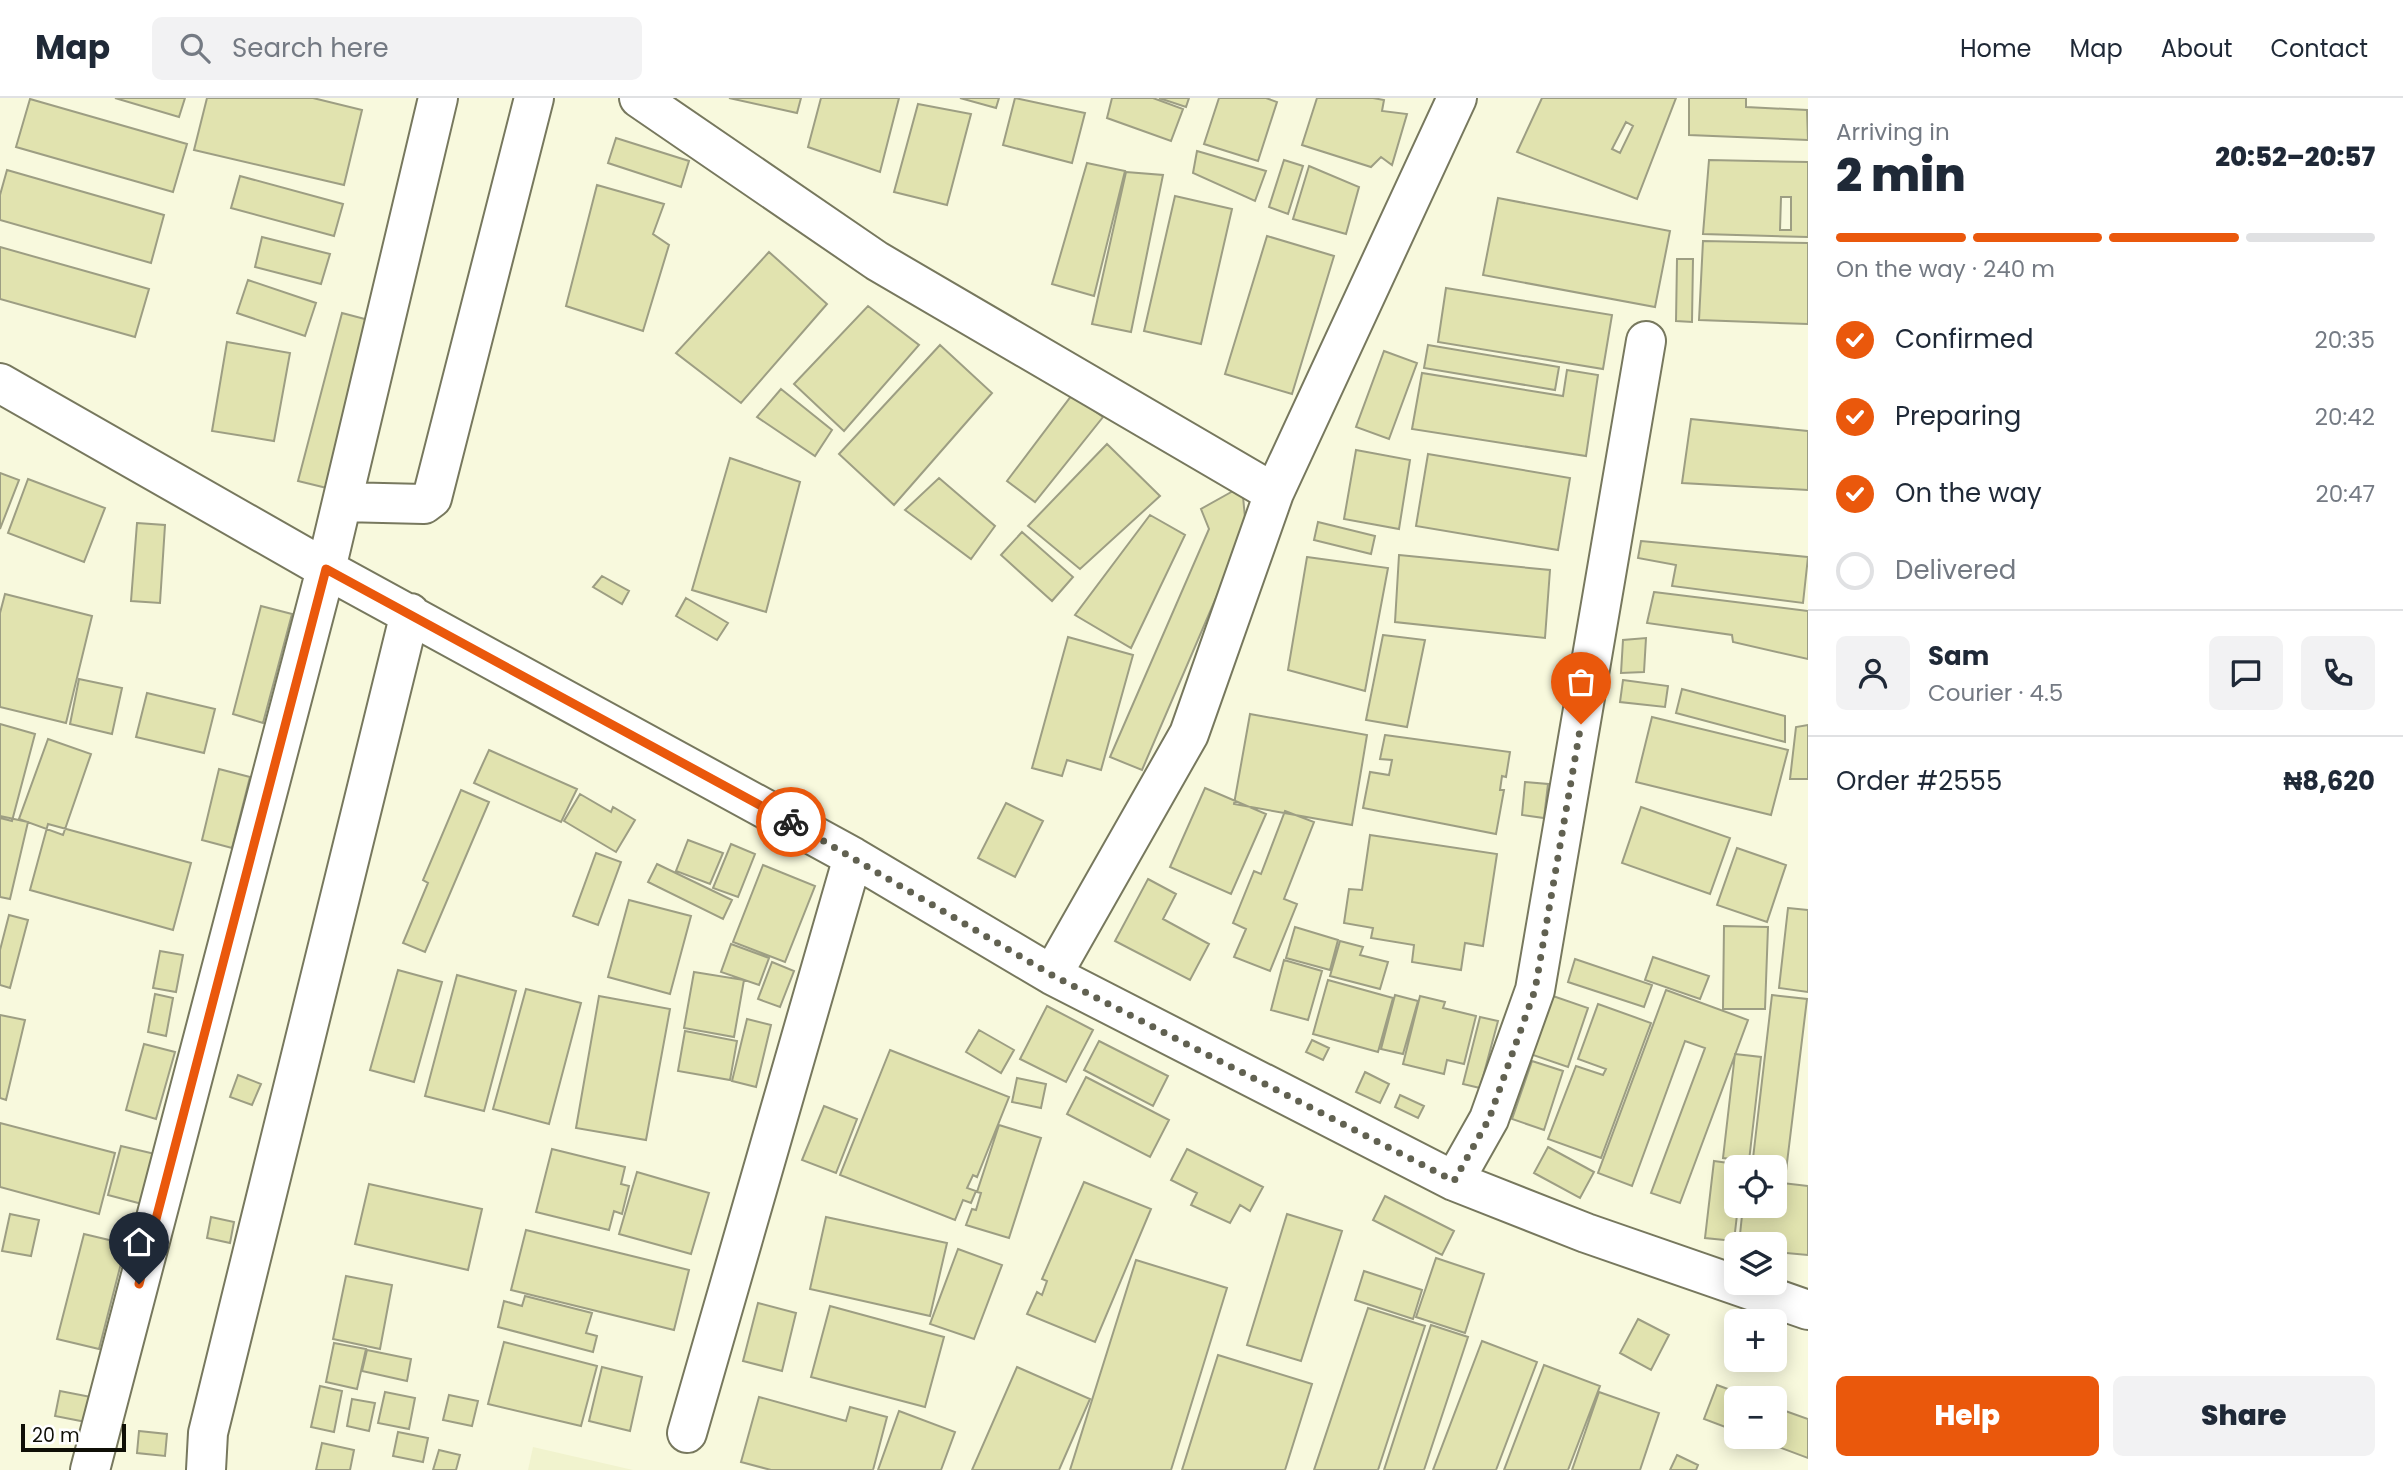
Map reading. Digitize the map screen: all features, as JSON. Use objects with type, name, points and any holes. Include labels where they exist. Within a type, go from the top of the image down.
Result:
[{"type":"street","points":[[90,1470],[326,569],[438,98]]},
{"type":"street","points":[[342,502],[424,504],[432,498],[534,98]]},
{"type":"street","points":[[639,98],[877,261],[1275,493]]},
{"type":"street","points":[[1052,975],[1189,734],[1275,493],[1457,98]]},
{"type":"street","points":[[1454,1181],[1489,1119],[1535,990],[1646,341]]},
{"type":"street","points":[[0,383],[326,569],[853,857],[1052,975],[1454,1181],[1586,1233],[1808,1310]]},
{"type":"street","points":[[206,1470],[208,1433],[410,613]]},
{"type":"street","points":[[687,1433],[853,857]]},
{"type":"shaded area","points":[[533,1447],[633,1470],[528,1470]]},
{"type":"building","points":[[115,98],[185,98],[179,117]]},
{"type":"building","points":[[207,98],[313,98],[362,110],[344,185],[194,150]]},
{"type":"building","points":[[729,98],[801,98],[797,113]]},
{"type":"building","points":[[821,98],[899,98],[880,172],[808,147]]},
{"type":"building","points":[[960,98],[999,98],[996,108]]},
{"type":"building","points":[[1015,98],[1085,113],[1072,163],[1003,145]]},
{"type":"building","points":[[1112,98],[1153,98],[1183,109],[1171,141],[1107,118]]},
{"type":"building","points":[[1159,98],[1189,98],[1186,107]]},
{"type":"building","points":[[1219,98],[1266,98],[1277,102],[1258,161],[1204,144]]},
{"type":"building","points":[[1317,98],[1373,98],[1384,100],[1382,111],[1407,114],[1392,165],[1381,157],[1371,167],[1302,145]]},
{"type":"building","points":[[1542,98],[1676,98],[1637,199],[1517,152]],"holes":[[[1626,122],[1633,126],[1620,153],[1612,149]]]},
{"type":"building","points":[[1689,98],[1746,98],[1746,107],[1807,110],[1808,140],[1689,135]]},
{"type":"building","points":[[30,99],[187,144],[173,192],[16,147]]},
{"type":"building","points":[[918,104],[971,114],[947,205],[894,192]]},
{"type":"building","points":[[616,138],[689,161],[681,187],[608,163]]},
{"type":"building","points":[[1197,151],[1266,171],[1255,201],[1193,173]]},
{"type":"building","points":[[1284,160],[1303,166],[1288,214],[1269,207]]},
{"type":"building","points":[[1709,160],[1808,162],[1808,237],[1703,234]],"holes":[[[1781,197],[1791,197],[1791,230],[1780,230]]]},
{"type":"building","points":[[1087,163],[1125,171],[1094,296],[1052,284]]},
{"type":"building","points":[[1309,166],[1359,187],[1346,234],[1293,219]]},
{"type":"building","points":[[7,170],[164,215],[151,263],[0,220],[0,195]]},
{"type":"building","points":[[1126,172],[1163,175],[1131,332],[1092,324]]},
{"type":"building","points":[[240,176],[343,204],[334,236],[231,208]]},
{"type":"building","points":[[597,185],[664,204],[653,234],[669,245],[643,331],[566,306]]},
{"type":"building","points":[[1175,196],[1232,209],[1201,344],[1144,331]]},
{"type":"building","points":[[1498,198],[1670,231],[1655,307],[1483,275]]},
{"type":"building","points":[[1267,236],[1334,256],[1292,394],[1225,374]]},
{"type":"building","points":[[262,237],[330,254],[321,284],[255,267]]},
{"type":"building","points":[[1703,241],[1808,243],[1808,324],[1699,320]]},
{"type":"building","points":[[0,247],[149,289],[135,337],[0,299]]},
{"type":"building","points":[[769,252],[827,304],[741,403],[676,353]]},
{"type":"building","points":[[1677,259],[1693,259],[1692,322],[1676,321]]},
{"type":"building","points":[[248,280],[316,303],[305,336],[237,313]]},
{"type":"building","points":[[1446,288],[1612,315],[1603,369],[1438,342]]},
{"type":"building","points":[[868,306],[919,345],[844,431],[794,384]]},
{"type":"building","points":[[342,313],[380,323],[335,490],[298,481]]},
{"type":"building","points":[[227,342],[290,353],[274,441],[212,431]]},
{"type":"building","points":[[940,345],[992,393],[894,505],[839,454]]},
{"type":"building","points":[[1428,345],[1559,367],[1555,390],[1424,368]]},
{"type":"building","points":[[1384,351],[1417,363],[1389,439],[1356,427]]},
{"type":"building","points":[[1567,370],[1598,375],[1586,456],[1412,429],[1422,373],[1563,396]]},
{"type":"building","points":[[781,389],[832,430],[815,456],[757,417]]},
{"type":"building","points":[[1072,395],[1103,417],[1035,502],[1007,481]]},
{"type":"building","points":[[1691,419],[1808,431],[1808,490],[1682,483]]},
{"type":"building","points":[[1107,444],[1160,496],[1080,569],[1028,526]]},
{"type":"building","points":[[1356,450],[1410,460],[1399,529],[1344,519]]},
{"type":"building","points":[[1428,454],[1570,478],[1558,550],[1416,526]]},
{"type":"building","points":[[730,458],[800,482],[766,612],[692,590]]},
{"type":"building","points":[[0,473],[19,480],[0,529]]},
{"type":"building","points":[[939,478],[995,526],[971,559],[905,510]]},
{"type":"building","points":[[28,479],[105,508],[84,562],[8,533]]},
{"type":"building","points":[[1242,486],[1246,528],[1142,770],[1110,757],[1209,529],[1201,509]]},
{"type":"building","points":[[1150,515],[1185,535],[1131,648],[1075,615]]},
{"type":"building","points":[[1318,522],[1375,536],[1371,554],[1314,540]]},
{"type":"building","points":[[137,523],[165,525],[160,603],[131,601]]},
{"type":"building","points":[[1022,532],[1073,577],[1052,601],[1001,555]]},
{"type":"building","points":[[1641,541],[1808,557],[1803,603],[1672,586],[1676,565],[1638,558]]},
{"type":"building","points":[[1399,555],[1550,570],[1545,638],[1395,622]]},
{"type":"building","points":[[1307,557],[1388,568],[1365,691],[1288,670]]},
{"type":"building","points":[[602,576],[629,591],[622,604],[593,587]]},
{"type":"building","points":[[1654,592],[1808,611],[1808,659],[1733,642],[1732,635],[1647,623]]},
{"type":"building","points":[[5,594],[92,616],[66,723],[0,707],[0,613]]},
{"type":"building","points":[[686,598],[728,623],[717,640],[676,616]]},
{"type":"building","points":[[261,606],[292,614],[263,723],[233,714]]},
{"type":"building","points":[[1383,635],[1425,640],[1407,727],[1366,720]]},
{"type":"building","points":[[1068,637],[1133,655],[1101,770],[1067,760],[1062,776],[1032,768]]},
{"type":"building","points":[[1646,638],[1644,672],[1621,673],[1623,640]]},
{"type":"building","points":[[79,679],[122,688],[112,734],[70,724]]},
{"type":"building","points":[[1623,680],[1668,686],[1665,707],[1620,702]]},
{"type":"building","points":[[1682,689],[1785,716],[1785,742],[1676,713]]},
{"type":"building","points":[[147,693],[215,709],[204,753],[136,737]]},
{"type":"building","points":[[1250,714],[1367,735],[1352,825],[1234,804]]},
{"type":"building","points":[[1652,717],[1788,750],[1771,815],[1636,782]]},
{"type":"building","points":[[0,724],[35,734],[12,821],[0,818]]},
{"type":"building","points":[[1808,725],[1808,779],[1790,779],[1796,727]]},
{"type":"building","points":[[1385,735],[1510,752],[1506,777],[1502,776],[1500,790],[1504,790],[1496,834],[1363,808],[1370,772],[1389,775],[1392,760],[1380,759]]},
{"type":"building","points":[[48,739],[91,754],[63,835],[19,819]]},
{"type":"building","points":[[489,750],[577,789],[561,822],[474,783]]},
{"type":"building","points":[[219,769],[250,777],[232,848],[202,840]]},
{"type":"building","points":[[1525,782],[1548,784],[1544,818],[1522,815]]},
{"type":"building","points":[[1205,788],[1266,814],[1231,894],[1170,867]]},
{"type":"building","points":[[461,790],[489,802],[425,952],[403,943],[428,883],[423,880]]},
{"type":"building","points":[[580,794],[611,812],[613,807],[635,820],[616,852],[564,821]]},
{"type":"building","points":[[1006,803],[1043,821],[1015,877],[978,858]]},
{"type":"building","points":[[1641,807],[1730,838],[1710,894],[1622,863]]},
{"type":"building","points":[[1285,811],[1314,822],[1284,899],[1297,904],[1270,971],[1234,957],[1246,929],[1233,923],[1254,871],[1261,874]]},
{"type":"building","points":[[0,816],[28,822],[10,899],[0,897]]},
{"type":"building","points":[[48,824],[191,863],[173,930],[30,890]]},
{"type":"building","points":[[1370,835],[1497,854],[1483,946],[1465,943],[1461,970],[1412,962],[1414,945],[1371,938],[1373,928],[1344,923],[1349,889],[1362,890]]},
{"type":"building","points":[[688,840],[723,853],[710,884],[676,871]]},
{"type":"building","points":[[731,844],[755,854],[738,897],[713,888]]},
{"type":"building","points":[[1737,848],[1786,865],[1767,922],[1717,905]]},
{"type":"building","points":[[596,853],[621,862],[598,925],[573,916]]},
{"type":"building","points":[[657,864],[732,900],[723,919],[648,882]]},
{"type":"building","points":[[763,865],[815,886],[785,962],[733,942]]},
{"type":"building","points":[[1148,879],[1176,894],[1163,919],[1209,944],[1190,980],[1115,941]]},
{"type":"building","points":[[629,900],[691,916],[670,994],[608,977]]},
{"type":"building","points":[[1788,908],[1808,910],[1808,992],[1779,988]]},
{"type":"building","points":[[9,915],[28,920],[10,988],[0,985],[0,950]]},
{"type":"building","points":[[1724,926],[1768,927],[1765,1009],[1723,1009]]},
{"type":"building","points":[[1295,927],[1338,940],[1330,970],[1286,958]]},
{"type":"building","points":[[1340,941],[1363,947],[1360,955],[1388,962],[1380,989],[1330,976]]},
{"type":"building","points":[[731,944],[769,958],[759,985],[721,972]]},
{"type":"building","points":[[160,951],[183,955],[176,992],[153,988]]},
{"type":"building","points":[[1653,957],[1709,976],[1700,999],[1645,980]]},
{"type":"building","points":[[1575,959],[1652,985],[1644,1007],[1568,982]]},
{"type":"building","points":[[1284,960],[1322,971],[1308,1020],[1271,1010]]},
{"type":"building","points":[[772,962],[794,971],[780,1007],[758,999]]},
{"type":"building","points":[[398,970],[442,982],[414,1082],[370,1070]]},
{"type":"building","points":[[694,972],[744,980],[734,1037],[684,1028]]},
{"type":"building","points":[[457,975],[516,991],[484,1111],[425,1096]]},
{"type":"building","points":[[1328,980],[1393,998],[1378,1052],[1313,1034]]},
{"type":"building","points":[[526,989],[581,1003],[549,1124],[493,1109]]},
{"type":"building","points":[[1666,990],[1748,1020],[1680,1203],[1651,1193],[1705,1048],[1685,1041],[1632,1186],[1598,1173]]},
{"type":"building","points":[[155,994],[173,998],[166,1036],[148,1032]]},
{"type":"building","points":[[1395,995],[1418,1001],[1403,1054],[1381,1049]]},
{"type":"building","points":[[1550,995],[1588,1008],[1568,1067],[1530,1054]]},
{"type":"building","points":[[1772,995],[1807,999],[1787,1163],[1787,1155],[1753,1155]]},
{"type":"building","points":[[599,996],[670,1009],[646,1140],[576,1128]]},
{"type":"building","points":[[1420,996],[1445,1002],[1443,1008],[1476,1016],[1464,1064],[1447,1060],[1444,1074],[1403,1064]]},
{"type":"building","points":[[1598,1004],[1651,1023],[1601,1158],[1548,1139],[1576,1066],[1603,1075],[1606,1069],[1578,1059]]},
{"type":"building","points":[[1047,1006],[1093,1030],[1066,1082],[1020,1059]]},
{"type":"building","points":[[0,1015],[25,1020],[6,1100],[0,1098]]},
{"type":"building","points":[[1480,1017],[1498,1021],[1480,1088],[1463,1084]]},
{"type":"building","points":[[747,1019],[771,1025],[756,1087],[732,1081]]},
{"type":"building","points":[[979,1030],[1014,1050],[1001,1073],[966,1052]]},
{"type":"building","points":[[685,1031],[737,1041],[730,1080],[678,1071]]},
{"type":"building","points":[[1312,1040],[1329,1048],[1323,1060],[1306,1052]]},
{"type":"building","points":[[1099,1041],[1168,1076],[1153,1106],[1084,1070]]},
{"type":"building","points":[[144,1044],[175,1052],[156,1119],[126,1110]]},
{"type":"building","points":[[890,1050],[1009,1097],[977,1177],[973,1175],[967,1188],[976,1191],[971,1203],[963,1200],[955,1220],[840,1175]]},
{"type":"building","points":[[1735,1054],[1761,1057],[1750,1155],[1724,1155],[1723,1158]]},
{"type":"building","points":[[1532,1061],[1563,1071],[1544,1130],[1512,1119]]},
{"type":"building","points":[[1365,1072],[1389,1084],[1380,1103],[1356,1092]]},
{"type":"building","points":[[238,1075],[261,1084],[252,1105],[230,1097]]},
{"type":"building","points":[[1086,1077],[1169,1120],[1150,1157],[1067,1114]]},
{"type":"building","points":[[1017,1078],[1046,1084],[1041,1108],[1012,1102]]},
{"type":"building","points":[[1400,1095],[1424,1106],[1418,1118],[1395,1107]]},
{"type":"building","points":[[824,1106],[857,1119],[836,1173],[802,1160]]},
{"type":"building","points":[[0,1123],[115,1153],[99,1214],[0,1187]]},
{"type":"building","points":[[999,1125],[1041,1138],[1009,1238],[966,1225],[972,1209],[976,1210],[981,1193],[977,1192]]},
{"type":"building","points":[[121,1146],[155,1154],[142,1204],[108,1195]]},
{"type":"building","points":[[1548,1147],[1594,1172],[1580,1198],[1534,1173]]},
{"type":"building","points":[[552,1149],[625,1167],[621,1184],[629,1186],[622,1214],[614,1211],[609,1230],[536,1212]]},
{"type":"building","points":[[1187,1149],[1263,1187],[1250,1211],[1240,1205],[1230,1223],[1191,1205],[1197,1193],[1171,1180]]},
{"type":"building","points":[[1714,1161],[1724,1162],[1724,1218],[1737,1218],[1735,1232],[1724,1232],[1724,1240],[1705,1238]]},
{"type":"building","points":[[637,1172],[709,1193],[691,1254],[619,1234]]},
{"type":"building","points":[[1084,1182],[1151,1209],[1095,1342],[1027,1314],[1037,1292],[1042,1295],[1047,1281],[1042,1279]]},
{"type":"building","points":[[369,1184],[482,1209],[468,1270],[355,1244]]},
{"type":"building","points":[[1787,1184],[1808,1186],[1808,1255],[1787,1253],[1787,1232],[1740,1232],[1742,1218],[1787,1218]]},
{"type":"building","points":[[1385,1196],[1454,1231],[1442,1255],[1373,1220]]},
{"type":"building","points":[[10,1214],[39,1220],[31,1256],[2,1251]]},
{"type":"building","points":[[1287,1214],[1342,1231],[1301,1361],[1247,1345]]},
{"type":"building","points":[[211,1217],[234,1222],[230,1243],[207,1238]]},
{"type":"building","points":[[826,1217],[947,1243],[930,1316],[810,1289]]},
{"type":"building","points":[[526,1230],[689,1270],[674,1330],[511,1290]]},
{"type":"building","points":[[84,1234],[126,1244],[99,1349],[57,1339]]},
{"type":"building","points":[[958,1249],[1002,1265],[974,1339],[930,1324]]},
{"type":"building","points":[[1436,1258],[1484,1274],[1465,1333],[1416,1317]]},
{"type":"building","points":[[1136,1260],[1227,1288],[1171,1470],[1070,1470]]},
{"type":"building","points":[[1364,1271],[1422,1290],[1413,1319],[1355,1300]]},
{"type":"building","points":[[346,1276],[392,1285],[380,1349],[333,1339]]},
{"type":"building","points":[[525,1296],[592,1313],[586,1333],[597,1336],[593,1352],[498,1327],[504,1301],[522,1306]]},
{"type":"building","points":[[758,1303],[796,1313],[782,1371],[743,1361]]},
{"type":"building","points":[[830,1306],[944,1337],[925,1407],[811,1377]]},
{"type":"building","points":[[1368,1308],[1425,1326],[1378,1470],[1314,1470]]},
{"type":"building","points":[[1638,1319],[1669,1335],[1651,1370],[1620,1353]]},
{"type":"building","points":[[1431,1325],[1468,1337],[1424,1470],[1384,1470]]},
{"type":"building","points":[[1482,1341],[1537,1362],[1496,1470],[1433,1470]]},
{"type":"building","points":[[504,1342],[597,1366],[581,1426],[488,1404]]},
{"type":"building","points":[[334,1343],[366,1349],[357,1389],[326,1382]]},
{"type":"building","points":[[367,1350],[411,1359],[407,1381],[362,1371]]},
{"type":"building","points":[[1218,1355],[1312,1384],[1285,1470],[1182,1470]]},
{"type":"building","points":[[1544,1365],[1600,1386],[1568,1470],[1504,1470]]},
{"type":"building","points":[[602,1367],[642,1377],[630,1431],[589,1421]]},
{"type":"building","points":[[1017,1367],[1090,1399],[1059,1470],[972,1470]]},
{"type":"building","points":[[1717,1385],[1724,1388],[1724,1426],[1704,1419]]},
{"type":"building","points":[[320,1386],[342,1391],[334,1432],[311,1427]]},
{"type":"building","points":[[60,1391],[91,1397],[86,1422],[55,1416]]},
{"type":"building","points":[[385,1392],[415,1398],[409,1429],[378,1423]]},
{"type":"building","points":[[1599,1392],[1659,1413],[1640,1470],[1572,1470]]},
{"type":"building","points":[[449,1395],[478,1401],[472,1426],[443,1420]]},
{"type":"building","points":[[759,1397],[846,1421],[850,1407],[887,1417],[873,1470],[771,1470],[741,1462]]},
{"type":"building","points":[[352,1399],[375,1403],[369,1431],[347,1426]]},
{"type":"building","points":[[899,1411],[955,1432],[941,1470],[878,1470]]},
{"type":"building","points":[[1787,1412],[1808,1419],[1808,1458],[1784,1449],[1787,1449]]},
{"type":"building","points":[[139,1431],[167,1434],[165,1456],[137,1453]]},
{"type":"building","points":[[398,1432],[428,1438],[423,1462],[393,1456]]},
{"type":"building","points":[[322,1443],[354,1450],[350,1470],[316,1470]]},
{"type":"building","points":[[439,1450],[460,1455],[456,1470],[433,1470]]},
{"type":"building","points":[[1677,1455],[1698,1465],[1696,1470],[1670,1470]]},
{"type":"way so far","points":[[791,822],[1052,975],[1454,1181],[1489,1119],[1535,990],[1581,724]]},
{"type":"route","points":[[139,1284],[326,569],[791,822]]}]
